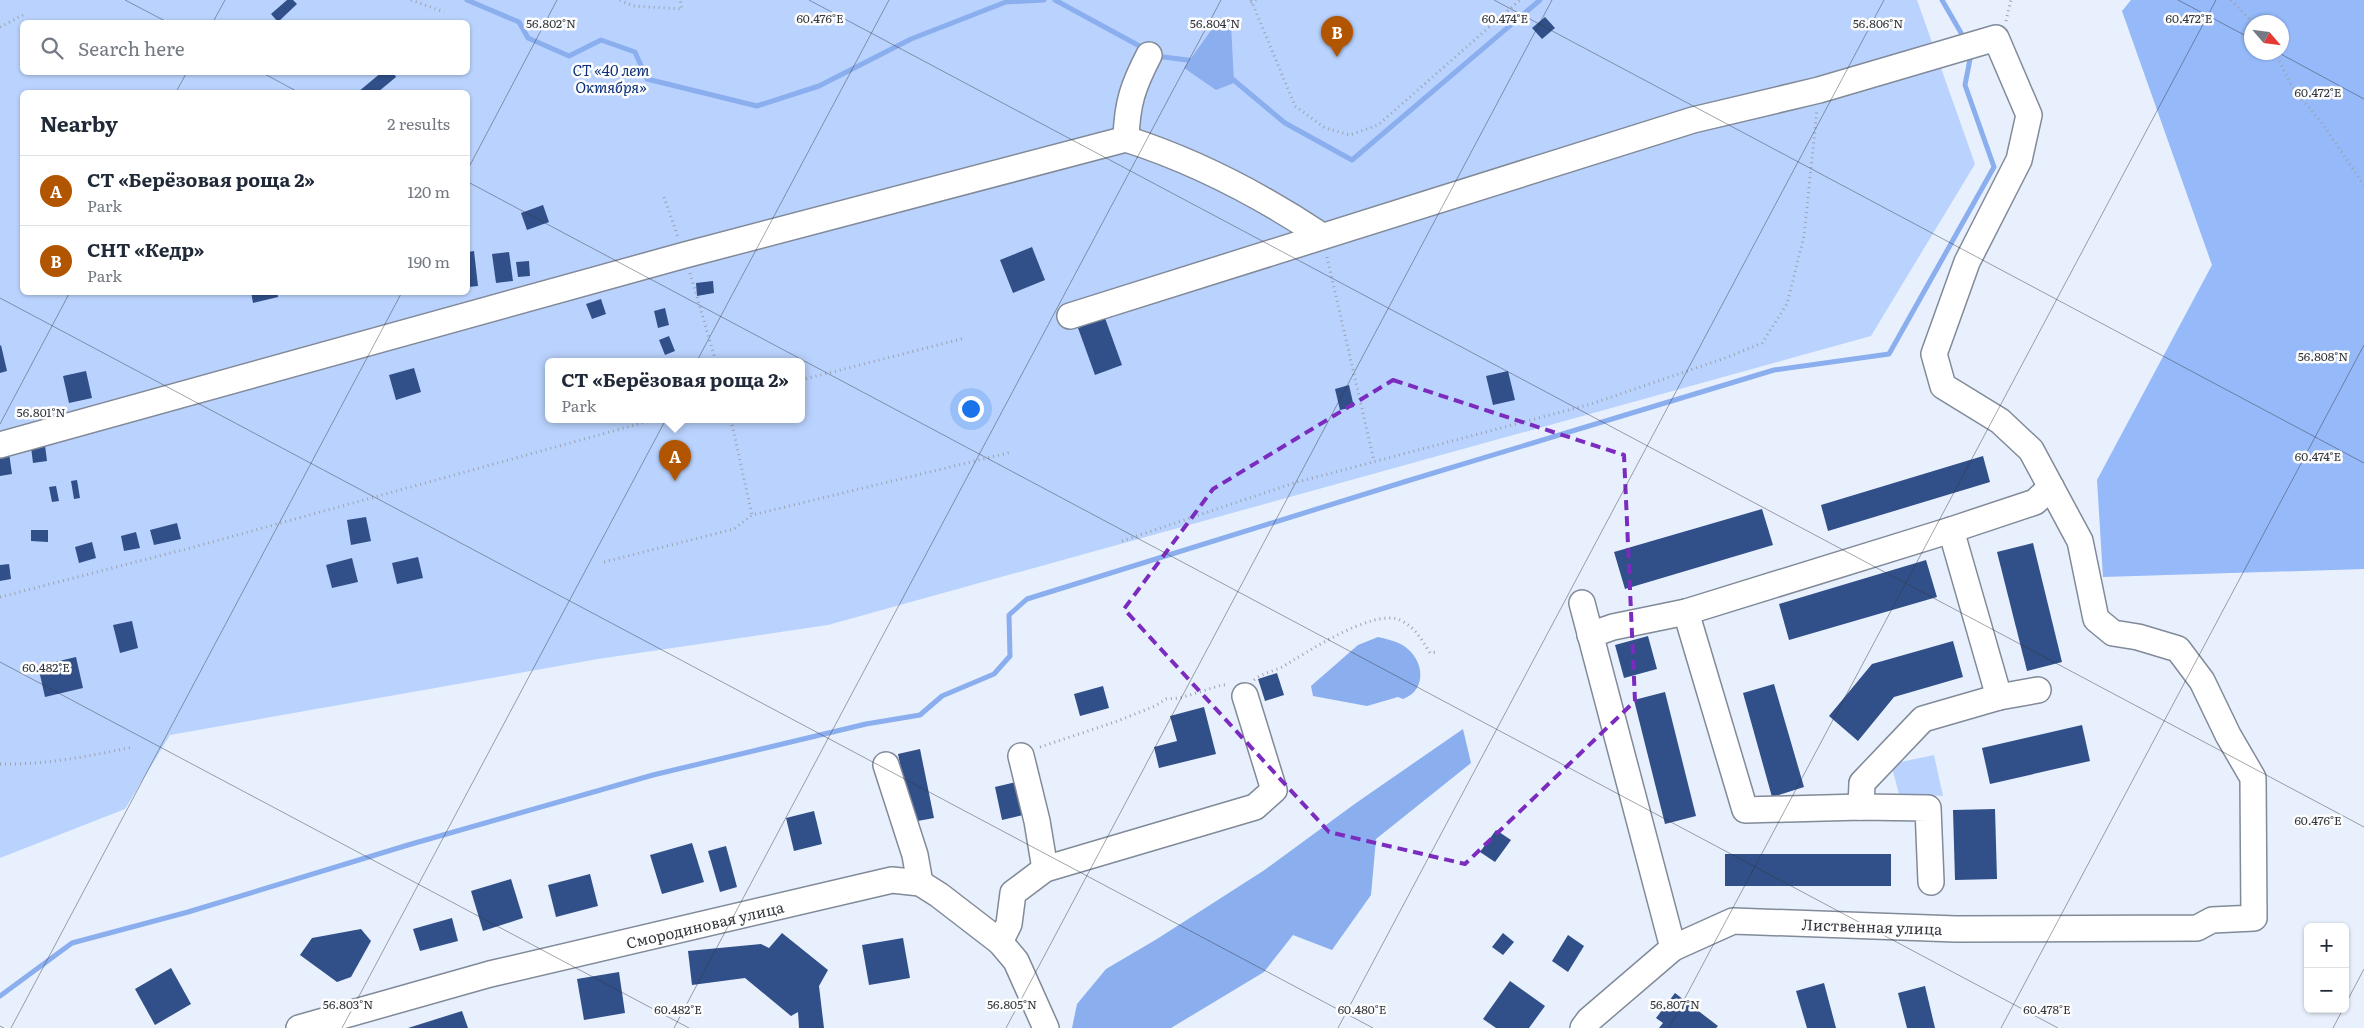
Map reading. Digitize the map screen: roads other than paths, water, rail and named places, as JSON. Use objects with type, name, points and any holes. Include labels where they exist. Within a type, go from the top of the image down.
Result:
[{"type":"street","points":[[1070,316],[1693,120],[1820,90],[1996,38],[2029,116],[2019,160],[1968,262],[1934,354],[1943,386],[2000,421],[2031,450],[2052,487],[2035,502],[1952,530],[1686,612],[1613,627],[1590,635]]},
{"type":"street","points":[[1126,139],[1127,113],[1134,84],[1149,55]]},
{"type":"street","points":[[0,445],[685,255],[1126,139],[1165,151],[1284,211],[1322,236]]},
{"type":"street","name":"Лиственная улица","points":[[1583,1028],[1589,1020],[1673,948],[1733,921],[1956,929],[2197,928],[2212,920],[2254,918],[2253,778],[2228,735],[2202,681],[2178,649],[2138,637],[2113,633],[2096,619],[2080,541],[2052,487]]},
{"type":"street","points":[[1952,530],[1999,697]]},
{"type":"street","points":[[1582,603],[1673,948]]},
{"type":"street","points":[[1686,612],[1745,810],[1861,807],[1928,808],[1931,882]]},
{"type":"street","points":[[1861,807],[1862,783],[1923,719],[1999,697],[2038,690]]},
{"type":"street","points":[[1000,942],[1009,924],[1013,892],[1045,870],[1255,807],[1274,790],[1245,696]]},
{"type":"street","points":[[1021,756],[1037,821],[1045,870]]},
{"type":"street","points":[[886,765],[915,855],[920,884]]},
{"type":"street","name":"Смородиновая улица","points":[[299,1028],[490,974],[892,880],[920,884],[939,895],[1000,942],[1016,961],[1046,1028]]},
{"type":"waterway","points":[[467,0],[519,22],[528,38],[569,56],[601,40],[635,52],[647,79],[757,106],[819,86],[911,39],[1006,2],[1044,0]]},
{"type":"waterway","points":[[1055,0],[1145,49]]},
{"type":"waterway","points":[[1230,77],[1285,123],[1352,160],[1540,0]]},
{"type":"waterway","points":[[1942,0],[1964,38]]},
{"type":"waterway","points":[[1156,56],[1195,61]]},
{"type":"waterway","points":[[0,996],[72,943],[188,912],[408,845],[653,775],[866,724],[920,715],[942,696],[994,674],[1010,656],[1009,615],[1027,599],[1774,370],[1889,354],[1994,167],[1965,85],[1970,59]]},
{"type":"place","name":"СНТ «Кедр»","points":[[1337,57]]},
{"type":"place","name":"СТ «Берёзовая роща 2»","points":[[675,481]]},
{"type":"park label","name":"СТ «40 лет Октября»","points":[[611,78]]}]
